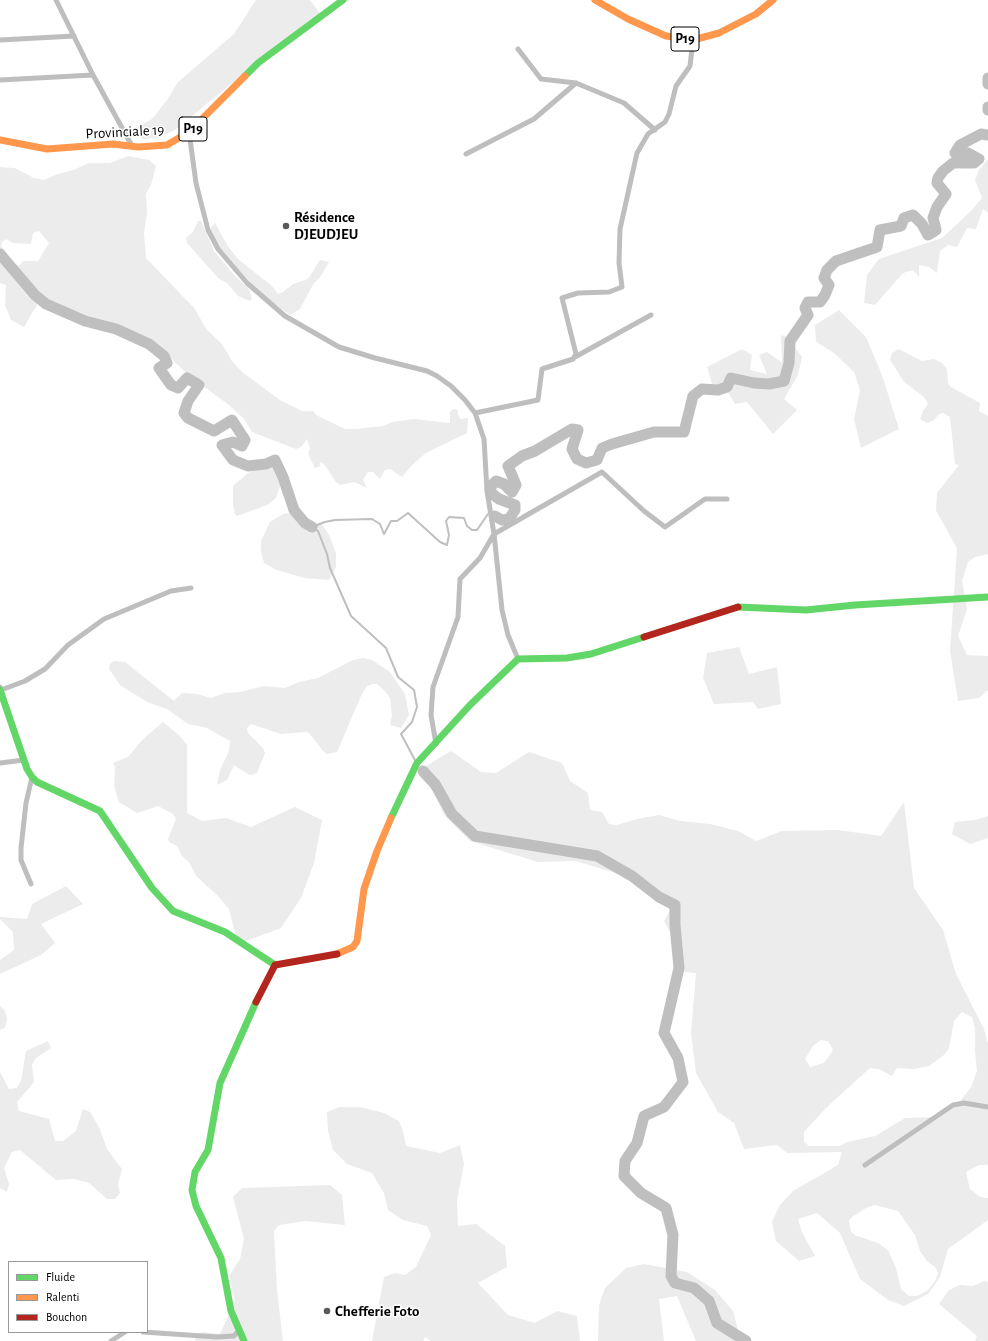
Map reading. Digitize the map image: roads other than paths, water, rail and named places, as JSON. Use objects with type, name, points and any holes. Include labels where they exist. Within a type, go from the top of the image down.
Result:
[{"type":"street","points":[[56,0],[93,75],[132,146]]},
{"type":"street","name":"Provinciale 19","points":[[0,140],[47,149],[113,144],[132,146],[167,145],[189,132],[258,63],[343,0]]},
{"type":"street","name":"P19","points":[[594,0],[628,19],[666,36],[693,40],[719,33],[756,14],[774,0]]},
{"type":"street","points":[[0,40],[74,36]]},
{"type":"street","points":[[575,357],[576,354],[562,298],[578,293],[609,292],[622,287],[619,263],[620,229],[637,153],[644,139],[665,122],[669,114],[676,86],[690,66],[693,40]]},
{"type":"street","points":[[518,49],[540,79],[576,83],[624,103],[654,130]]},
{"type":"street","points":[[0,80],[93,75]]},
{"type":"street","points":[[466,154],[534,119],[576,83]]},
{"type":"street","points":[[189,132],[196,183],[208,230],[218,249],[247,283],[285,316],[339,347],[427,371],[437,376],[451,386],[465,400],[475,414],[484,439],[487,491],[494,534],[502,610],[508,635],[518,659]]},
{"type":"street","points":[[475,414],[538,400],[542,369],[575,357],[651,315]]},
{"type":"street","points":[[436,744],[431,715],[433,687],[458,617],[460,579],[480,558],[494,534],[602,472],[644,511],[665,526],[705,499],[727,499]]},
{"type":"street","points":[[191,588],[171,591],[104,619],[68,645],[45,669],[25,681],[0,689],[24,760],[32,777],[37,782],[100,811],[152,888],[173,911],[225,932],[275,965],[339,954],[353,947],[357,941],[364,889],[377,851],[409,777],[417,763],[436,744],[470,705],[518,659],[525,657],[567,658],[591,654],[739,607],[806,610],[855,605],[988,597]]},
{"type":"street","points":[[0,763],[24,760]]},
{"type":"street","points":[[30,884],[21,860],[21,848],[26,804],[32,777]]},
{"type":"street","points":[[244,1341],[230,1311],[221,1258],[196,1206],[192,1190],[192,1181],[195,1172],[208,1150],[212,1134],[215,1103],[220,1083],[261,990],[275,965]]},
{"type":"street","points":[[865,1165],[953,1105],[964,1103],[988,1107]]},
{"type":"street","points":[[148,1332],[217,1338],[234,1336],[239,1330]]},
{"type":"street","points":[[111,1341],[123,1333]]},
{"type":"waterway","points":[[988,78],[988,84]]},
{"type":"waterway","points":[[495,516],[502,520],[509,519],[515,510],[515,505],[499,499],[491,493],[491,486],[496,481],[504,484],[512,492],[516,485],[508,466],[522,456],[535,451],[572,429],[578,430],[572,449],[577,459],[586,463],[597,460],[602,448],[612,444],[654,432],[684,432],[693,396],[702,389],[718,390],[727,387],[731,378],[754,383],[769,384],[784,381],[789,363],[790,341],[808,315],[805,308],[808,302],[820,302],[825,295],[829,285],[824,278],[827,270],[836,261],[877,247],[880,230],[901,226],[904,218],[913,215],[922,224],[928,235],[936,230],[933,218],[937,207],[946,194],[937,183],[938,178],[943,171],[953,163],[974,163],[979,159],[968,153],[955,153],[960,145],[981,134],[988,135]]},
{"type":"waterway","points":[[0,254],[35,295],[46,304],[85,321],[116,329],[149,344],[164,356],[167,363],[159,368],[171,385],[178,388],[187,378],[199,385],[188,401],[184,413],[188,418],[214,431],[232,420],[245,440],[242,446],[233,442],[222,445],[233,460],[248,466],[266,464],[275,460],[283,477],[294,510],[305,523],[312,527]]},
{"type":"waterway","points":[[312,527],[335,520],[372,519],[380,524],[384,534],[391,521],[397,521],[408,513],[440,542],[447,545],[449,535],[446,521],[449,517],[464,518],[467,526],[472,530],[477,530],[488,514]]},
{"type":"waterway","points":[[312,527],[318,531],[327,554],[330,568],[351,616],[386,648],[398,677],[414,690],[417,707],[412,722],[401,734],[416,762]]},
{"type":"waterway","points":[[423,771],[435,784],[452,814],[475,836],[597,856],[632,876],[659,897],[675,905],[675,925],[679,968],[664,1033],[678,1058],[683,1082],[664,1107],[644,1116],[637,1143],[625,1161],[624,1176],[641,1193],[666,1208],[673,1235],[671,1276],[675,1283],[694,1288],[709,1301],[717,1323],[746,1341]]},
{"type":"place","name":"Résidence DJEUDJEU","points":[[286,226]]},
{"type":"place","name":"Chefferie Foto","points":[[327,1311]]}]
